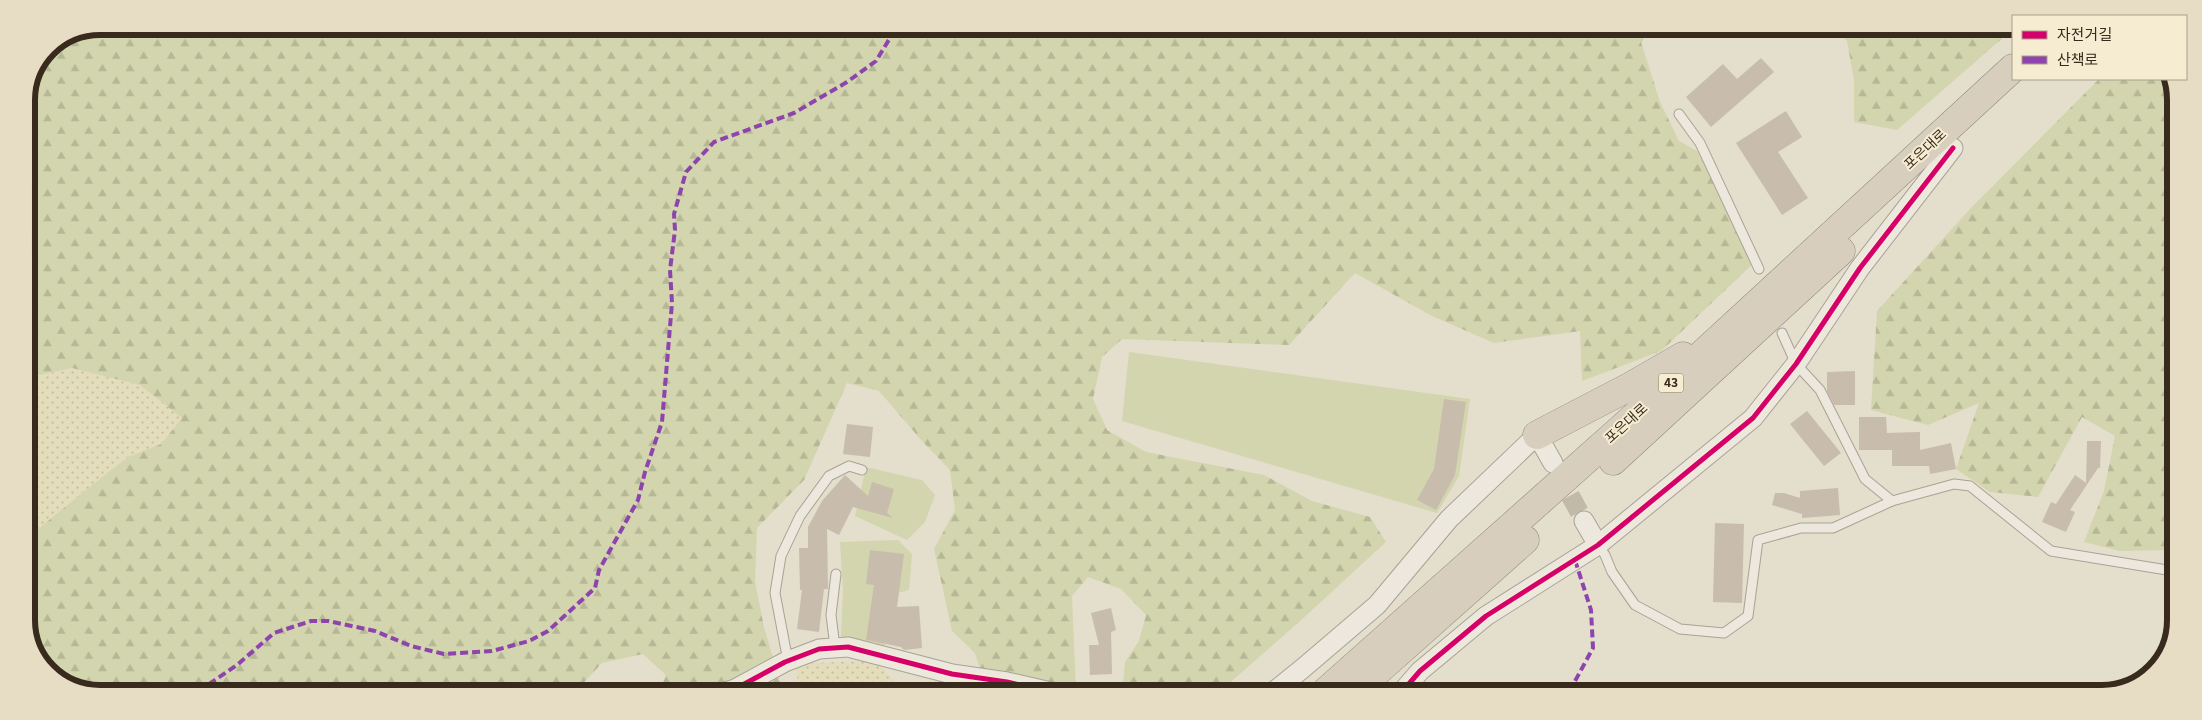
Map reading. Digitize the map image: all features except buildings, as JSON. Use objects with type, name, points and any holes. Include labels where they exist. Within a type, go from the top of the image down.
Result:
[{"type":"highway","name":"포은대로","points":[[1333,685],[1624,426],[2012,69]]},
{"type":"highway","name":"포은대로","points":[[1361,685],[1661,419],[2028,80]]},
{"type":"highway","points":[[1537,435],[1631,386],[1687,354],[1750,309]]},
{"type":"street","points":[[1408,685],[1420,671],[1486,616],[1598,545],[1752,418],[1796,364],[1860,268],[1953,148]]},
{"type":"street","points":[[1282,685],[1377,605],[1449,519],[1537,435],[1553,463]]},
{"type":"street","points":[[1584,521],[1598,545]]},
{"type":"street","points":[[739,685],[788,661],[819,649],[848,646],[952,674],[1020,685]]},
{"type":"lane","points":[[1679,114],[1700,143],[1759,269]]},
{"type":"lane","points":[[1782,333],[1796,364],[1820,390],[1865,479],[1892,501]]},
{"type":"lane","points":[[788,661],[775,593],[781,556],[800,516],[829,476],[849,466],[862,470]]},
{"type":"lane","points":[[1598,545],[1605,555],[1612,572],[1635,605],[1680,629],[1724,633],[1748,616],[1758,540],[1801,528],[1832,528],[1892,501],[1954,484],[1970,486],[2051,551],[2167,570]]},
{"type":"lane","points":[[834,647],[831,615],[836,574]]},
{"type":"shaded area","points":[[72,368],[140,385],[182,418],[161,444],[128,457],[35,532],[35,376]]},
{"type":"shaded area","points":[[876,660],[898,685],[799,685],[795,664]]},
{"type":"green space","points":[[100,35],[1646,35],[1641,42],[1660,102],[1679,141],[1715,161],[1734,213],[1758,259],[1661,351],[1582,381],[1580,331],[1494,343],[1432,316],[1355,273],[1289,345],[1122,339],[1102,357],[1093,399],[1107,430],[1146,452],[1264,475],[1312,501],[1370,517],[1386,542],[1227,685],[1123,685],[1125,662],[1139,641],[1146,615],[1121,589],[1088,577],[1072,596],[1076,685],[985,685],[975,653],[952,631],[934,549],[955,510],[950,470],[879,391],[847,383],[804,480],[757,528],[755,582],[764,627],[781,685],[662,685],[666,675],[643,654],[602,663],[582,685],[100,685],[83,683],[67,676],[51,663],[40,645],[36,633],[35,532],[128,457],[161,444],[182,418],[140,385],[72,368],[35,376],[36,87],[46,64],[54,54],[75,40],[87,36]]},
{"type":"green space","points":[[1841,35],[2006,35],[1897,130],[1854,122],[1854,80],[1847,41]]},
{"type":"green space","points":[[2098,80],[2164,80],[2167,96],[2167,550],[2120,551],[2084,542],[2104,491],[2115,436],[2082,417],[2038,497],[1990,492],[1956,469],[1979,403],[1928,425],[1871,410],[1877,311],[1971,208]]},
{"type":"green space","points":[[1129,352],[1470,399],[1459,476],[1437,513],[1122,421]]},
{"type":"green space","points":[[866,467],[922,480],[935,495],[925,522],[907,540],[855,516]]},
{"type":"green space","points":[[898,540],[912,554],[909,590],[886,596],[893,602],[885,645],[879,651],[861,646],[841,636],[843,590],[840,542]]},
{"type":"tunnel","points":[[1557,471],[1584,521]]},
{"type":"marked path","points":[[208,685],[237,665],[274,633],[311,621],[328,621],[375,631],[411,646],[444,654],[492,651],[529,641],[548,631],[595,588],[599,570],[638,500],[645,472],[662,422],[672,303],[670,270],[675,230],[674,214],[686,172],[714,142],[794,113],[847,82],[876,61],[891,35]]},
{"type":"marked path","points":[[1575,560],[1591,610],[1593,648],[1574,683],[1577,685]]},
{"type":"marked path","points":[[1570,685],[1574,683]]},
{"type":"cycle path","points":[[1408,685],[1420,671],[1486,616],[1598,545],[1753,418],[1796,364],[1860,268],[1953,148]]},
{"type":"cycle path","points":[[742,685],[785,662],[819,649],[848,647],[952,674],[1020,685]]}]
